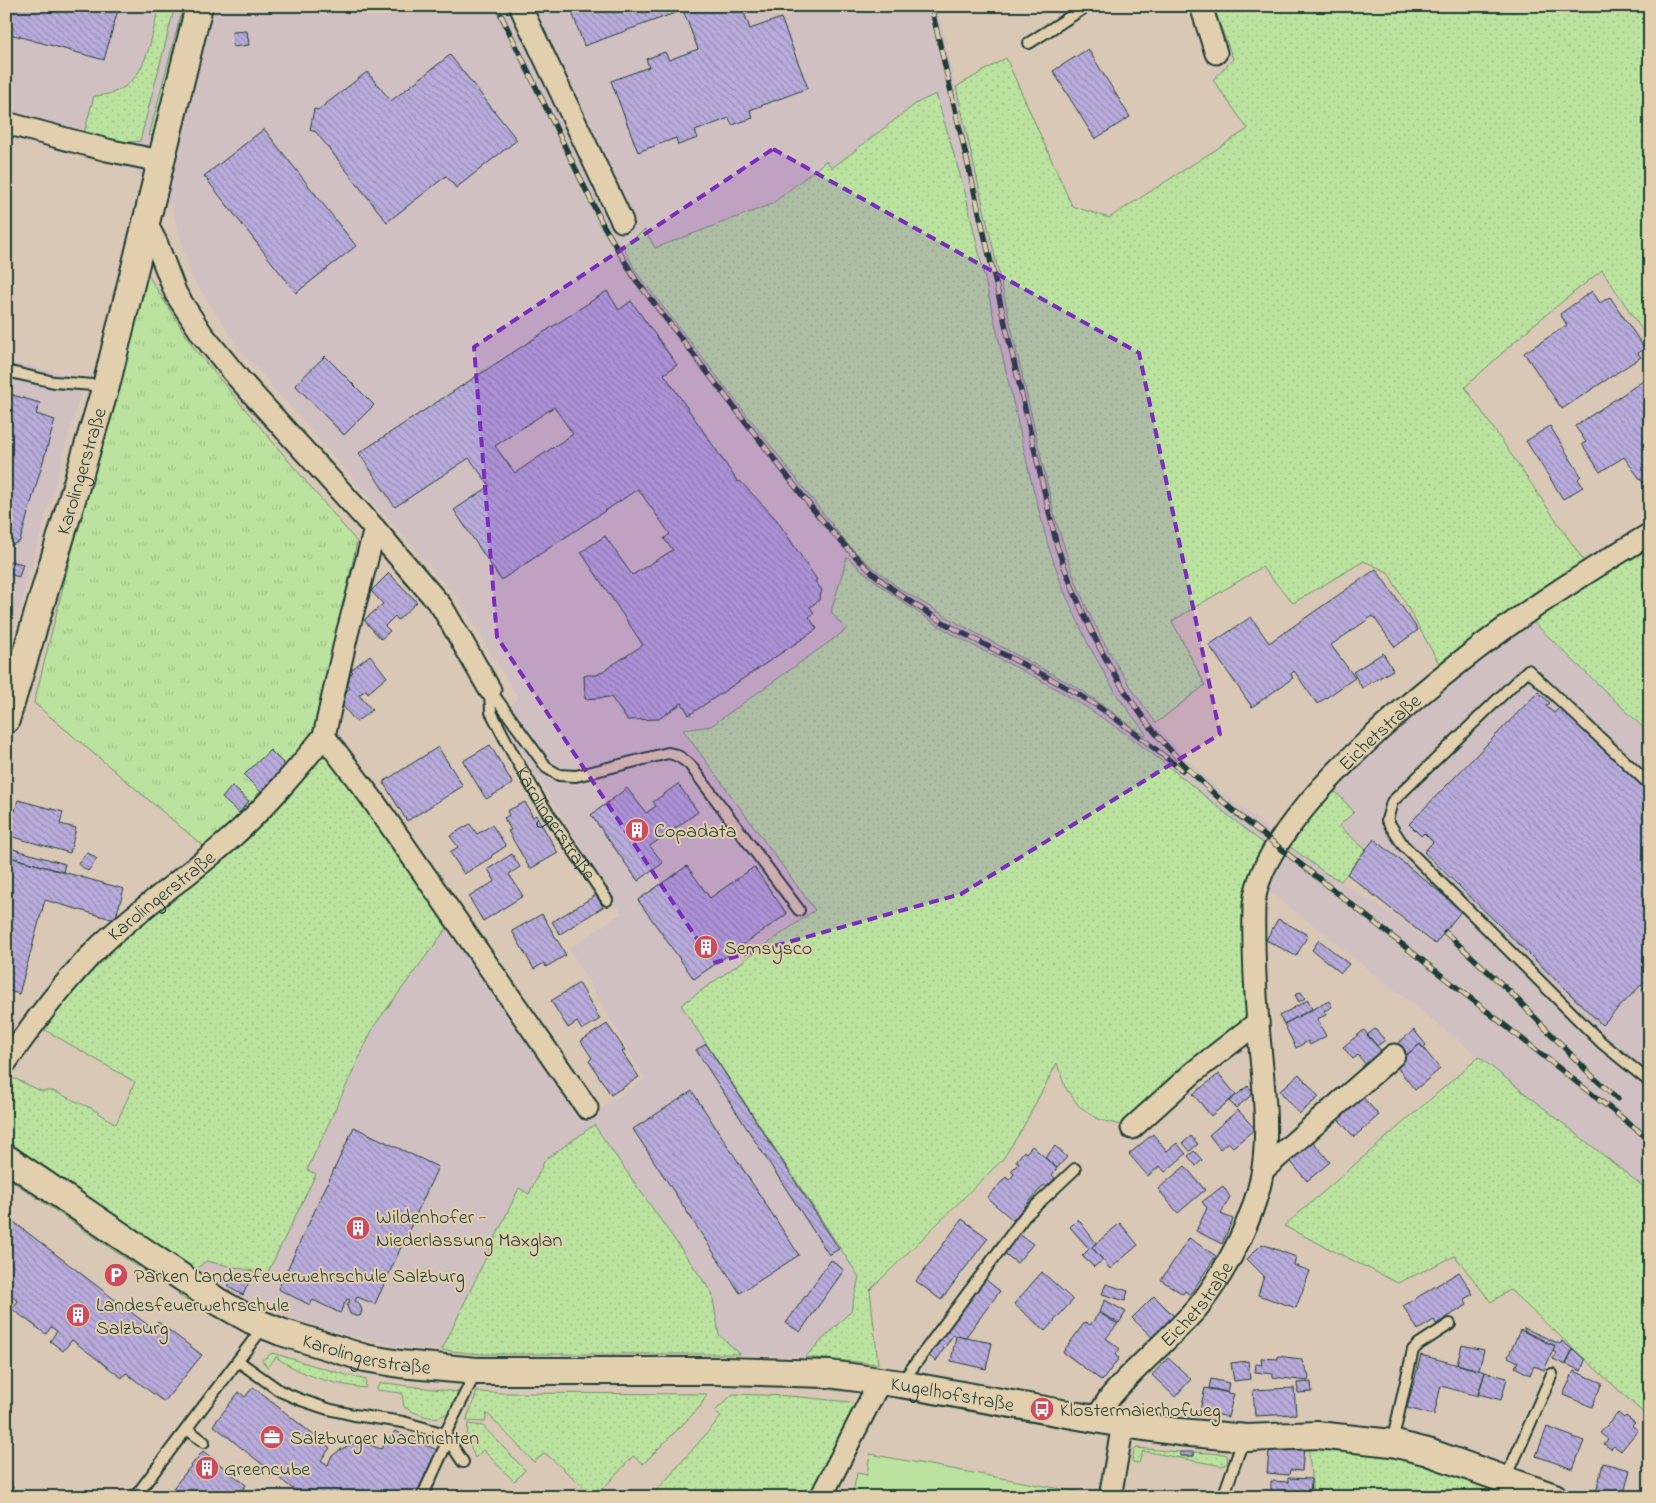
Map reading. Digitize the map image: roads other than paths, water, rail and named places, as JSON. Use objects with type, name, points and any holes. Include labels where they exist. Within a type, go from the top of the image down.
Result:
[{"type":"street","name":"Karolingerstraße","points":[[6,720],[106,386],[145,220],[200,6]]},
{"type":"street","points":[[520,6],[622,221]]},
{"type":"street","points":[[1202,6],[1216,52]]},
{"type":"street","points":[[6,123],[107,150],[160,161]]},
{"type":"street","name":"Karolingerstraße","points":[[145,220],[156,242],[176,294],[202,334],[239,379],[375,529],[442,607],[490,690]]},
{"type":"street","name":"Karolingerstraße","points":[[6,1062],[64,984],[102,944],[230,839],[263,808],[300,767],[324,736],[347,634],[375,529]]},
{"type":"street","name":"Eichetstraße","points":[[1095,1419],[1111,1397],[1197,1307],[1217,1280],[1232,1253],[1253,1206],[1264,1169],[1265,1094],[1258,1022],[1254,927],[1255,900],[1258,884],[1266,863],[1294,821],[1322,787],[1370,739],[1428,688],[1526,613],[1650,534]]},
{"type":"street","points":[[324,736],[372,798],[587,1108]]},
{"type":"street","points":[[1132,1128],[1195,1071],[1258,1022]]},
{"type":"street","points":[[1264,1169],[1394,1055]]},
{"type":"street","name":"Karolingerstraße","points":[[6,1158],[217,1301],[265,1326],[323,1346],[365,1358],[400,1364],[476,1370],[631,1370]]},
{"type":"street","name":"Kugelhofstraße","points":[[631,1370],[767,1371],[829,1374],[1179,1432],[1247,1438],[1317,1435],[1392,1443],[1428,1452],[1554,1497]]},
{"type":"street","points":[[821,1497],[890,1383]]},
{"type":"street","points":[[1110,1497],[1123,1424]]},
{"type":"lane","points":[[1029,43],[1087,6]]},
{"type":"lane","points":[[6,371],[54,382],[106,386]]},
{"type":"lane","points":[[1650,785],[1528,670],[1392,802],[1387,820],[1403,846],[1602,1043],[1650,1082]]},
{"type":"lane","name":"Karolingerstraße","points":[[490,690],[491,712],[513,754],[542,804],[607,900]]},
{"type":"lane","name":"Karolingerstraße","points":[[490,690],[547,768],[559,775],[576,776],[668,754],[675,754],[682,758],[690,765],[800,910]]},
{"type":"lane","points":[[890,1383],[1024,1216],[1075,1169]]},
{"type":"lane","points":[[1392,1443],[1413,1350],[1450,1324]]},
{"type":"lane","points":[[135,1497],[265,1326]]},
{"type":"lane","points":[[238,1361],[280,1391],[302,1400],[336,1411],[403,1422],[446,1437],[462,1462]]},
{"type":"lane","points":[[422,1497],[476,1370]]},
{"type":"lane","points":[[1505,1480],[1552,1374]]},
{"type":"lane","points":[[187,1429],[204,1442]]},
{"type":"lane","points":[[1223,1497],[1239,1452],[1247,1438]]},
{"type":"railway","points":[[931,6],[1057,546],[1090,628],[1121,685],[1168,748],[1237,814],[1650,1140]]},
{"type":"railway","points":[[501,15],[602,223],[636,280],[838,539],[876,576],[910,601],[960,632],[1091,702],[1126,726],[1182,770]]},
{"type":"railway","points":[[1445,932],[1509,991],[1593,1077],[1618,1099]]},
{"type":"place","name":"Copadata","points":[[637,830]]},
{"type":"place","name":"Semsysco","points":[[706,947]]},
{"type":"place","name":"Wildenhofer - Niederlassung Maxglan","points":[[358,1228]]},
{"type":"place","name":"Parken Landesfeuerwehrschule Salzburg","points":[[116,1275]]},
{"type":"place","name":"Landesfeuerwehrschule Salzburg","points":[[78,1315]]},
{"type":"place","name":"Klostermaierhofweg","points":[[1042,1409]]},
{"type":"place","name":"Salzburger Nachrichten","points":[[272,1437]]},
{"type":"place","name":"Greencube","points":[[207,1468]]}]
